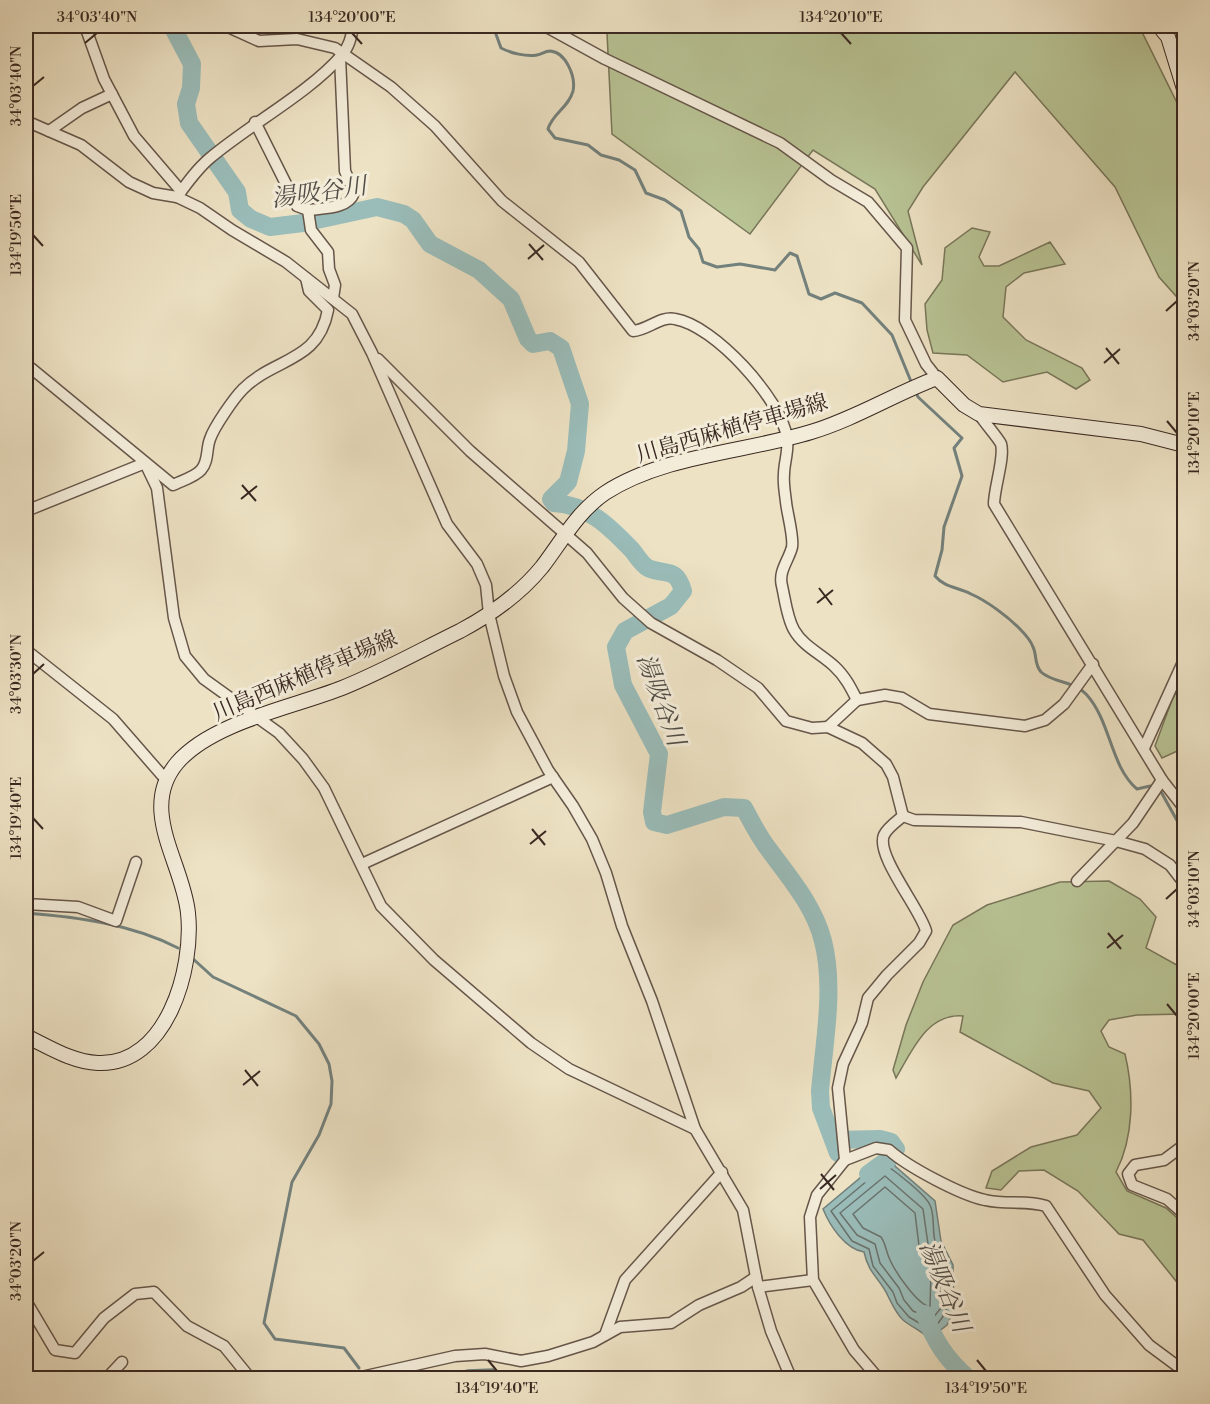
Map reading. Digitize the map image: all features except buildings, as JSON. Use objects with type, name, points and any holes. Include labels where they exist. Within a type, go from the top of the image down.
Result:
[{"type":"main road","points":[[1159,26],[1168,38],[1185,89]]},
{"type":"main road","name":"川島西麻植停車場線","points":[[26,1036],[69,1057],[106,1063],[129,1058],[143,1050],[164,1025],[182,971],[188,931],[186,898],[163,828],[162,802],[167,781],[177,764],[195,749],[239,723],[349,685],[489,614],[528,582],[564,533],[592,503],[616,487],[642,475],[787,439],[842,421],[937,378]]},
{"type":"main road","points":[[937,378],[964,405],[979,414],[1142,434],[1185,445]]},
{"type":"street","points":[[85,26],[104,79],[134,136],[179,194],[286,262],[352,314],[372,353],[447,524],[477,564],[486,585],[489,614],[504,676],[518,712],[553,777],[592,839],[606,873],[622,926],[652,1001],[695,1130],[743,1210],[757,1282],[771,1331],[791,1378]]},
{"type":"street","points":[[226,26],[259,41],[297,39],[335,48],[341,56],[391,87],[426,118],[485,185],[579,262],[633,331],[644,330],[662,320],[674,318],[717,341],[735,357],[768,396],[781,419],[787,439],[784,475],[792,546],[784,563],[781,582],[794,629],[805,643],[836,667],[857,700]]},
{"type":"street","points":[[179,194],[211,157],[255,122],[286,102],[341,56],[353,32],[352,26]]},
{"type":"street","points":[[545,26],[605,59],[780,143],[831,180],[868,202],[907,248],[905,320],[926,364],[937,378]]},
{"type":"street","points":[[255,122],[297,206],[309,213],[351,201],[354,194],[345,171],[341,56]]},
{"type":"street","points":[[49,131],[82,108],[112,94]]},
{"type":"street","points":[[26,121],[81,145],[129,182],[153,193],[179,194]]},
{"type":"street","points":[[309,213],[311,230],[328,252],[328,270],[334,285],[333,298]]},
{"type":"street","points":[[26,364],[173,485],[200,471],[206,463],[210,438],[243,389],[269,370],[303,353],[324,328],[328,310],[309,291],[306,278]]},
{"type":"street","points":[[372,353],[453,435],[587,553],[624,598],[651,623],[717,660],[758,688],[786,721],[812,728],[828,727],[862,743],[886,764],[896,786],[903,816]]},
{"type":"street","points":[[979,414],[990,432],[1000,441],[1002,450],[994,490],[994,504],[1162,780],[1185,808]]},
{"type":"street","points":[[26,511],[145,463]]},
{"type":"street","points":[[145,463],[157,488],[174,618],[185,656],[217,690],[279,733],[303,759],[324,788],[381,906],[434,960],[531,1043],[569,1069],[645,1103],[665,1117],[695,1130]]},
{"type":"street","points":[[26,650],[113,719],[167,781]]},
{"type":"street","points":[[1144,748],[1185,660]]},
{"type":"street","points":[[828,727],[857,700],[885,695],[902,698],[929,714],[1025,726],[1046,720],[1077,687],[1093,664]]},
{"type":"street","points":[[362,864],[553,777]]},
{"type":"street","points":[[1077,882],[1116,841],[1150,800],[1162,780]]},
{"type":"street","points":[[903,816],[914,820],[1021,822],[1116,841],[1146,849],[1170,865],[1185,883]]},
{"type":"street","points":[[845,1160],[838,1088],[843,1064],[862,1023],[868,998],[919,943],[926,931],[924,920],[900,886],[882,841],[884,833],[903,816]]},
{"type":"street","points":[[26,904],[78,907],[116,921],[124,891],[136,862]]},
{"type":"street","points":[[1185,1145],[1164,1160],[1135,1165],[1128,1173],[1132,1185],[1167,1199],[1185,1214]]},
{"type":"street","points":[[878,1378],[854,1350],[813,1280],[810,1217],[817,1196],[845,1160],[876,1148],[893,1154],[965,1193],[985,1200],[1036,1203],[1046,1206],[1105,1295],[1149,1345],[1185,1371]]},
{"type":"street","points":[[605,1335],[625,1280],[722,1172]]},
{"type":"street","points":[[357,1378],[455,1356],[485,1354],[521,1361],[578,1348],[620,1327],[671,1323],[699,1305],[757,1282],[813,1280]]},
{"type":"street","points":[[26,1301],[55,1350],[75,1353],[104,1318],[135,1294],[154,1292],[187,1326],[224,1346],[250,1378]]},
{"type":"street","points":[[106,1378],[122,1362]]},
{"type":"green space","points":[[603,26],[1139,26],[1184,117],[1184,305],[1159,277],[1115,187],[1015,72],[923,187],[908,211],[922,265],[875,189],[813,150],[750,234],[612,134],[607,33]]},
{"type":"green space","points":[[972,228],[990,232],[979,257],[984,266],[999,266],[1050,242],[1065,264],[1024,273],[1006,287],[1003,317],[1026,340],[1082,368],[1090,380],[1076,389],[1047,372],[1003,382],[967,355],[933,353],[927,330],[925,304],[942,280],[945,248]]},
{"type":"green space","points":[[1184,678],[1184,748],[1162,758],[1155,746],[1172,700]]},
{"type":"green space","points":[[1109,881],[1140,899],[1156,917],[1146,948],[1184,969],[1184,1014],[1137,1015],[1109,1020],[1101,1031],[1109,1047],[1125,1054],[1130,1084],[1129,1129],[1116,1172],[1127,1191],[1166,1208],[1184,1224],[1184,1291],[1143,1240],[1119,1234],[1078,1191],[1044,1170],[1019,1171],[1001,1190],[986,1188],[992,1171],[1031,1147],[1077,1135],[1101,1108],[1089,1091],[1053,1083],[960,1032],[963,1016],[950,1017],[930,1027],[915,1046],[896,1078],[893,1070],[906,1025],[923,982],[953,925],[987,905],[1060,882]]},
{"type":"water","points":[[885,1157],[894,1162],[895,1166],[935,1201],[941,1241],[953,1265],[954,1311],[947,1325],[929,1339],[901,1317],[869,1266],[864,1252],[845,1242],[834,1229],[823,1209]]},
{"type":"water","points":[[493,1369],[510,1378],[431,1378],[468,1370]]},
{"type":"waterway","name":"湯吸谷川","points":[[172,26],[192,64],[191,88],[186,104],[189,123],[237,192],[240,210],[251,219],[270,227],[303,223],[377,207],[404,214],[413,220],[430,244],[479,270],[511,299],[528,339],[533,344],[550,341],[561,348],[580,404],[576,451],[568,482],[551,499],[554,503],[577,508],[597,518],[623,541],[646,567],[674,575],[683,591],[671,606],[625,631],[616,647],[623,685],[659,754],[652,812],[654,822],[667,825],[724,807],[744,808],[764,842],[807,903],[819,928],[826,959],[828,996],[820,1091],[821,1108],[838,1153]]},
{"type":"waterway","points":[[493,26],[501,48],[528,55],[548,51],[556,52],[569,66],[574,85],[573,91],[568,102],[553,119],[548,129],[555,138],[588,145],[601,155],[619,160],[635,170],[646,193],[665,200],[681,211],[689,237],[699,249],[703,262],[717,267],[740,264],[775,270],[790,253],[797,256],[809,294],[821,299],[835,293],[862,303],[892,335],[912,384]]},
{"type":"waterway","points":[[915,390],[918,397],[962,438],[954,448],[962,476],[944,527],[942,550],[935,576],[947,585],[984,601],[1019,628],[1032,645],[1037,666],[1041,672],[1081,690],[1094,705],[1128,779],[1137,789],[1150,786]]},
{"type":"waterway","points":[[1160,790],[1184,833]]},
{"type":"waterway","points":[[26,913],[123,927],[178,948]]},
{"type":"waterway","points":[[191,957],[213,977],[296,1016],[319,1044],[329,1064],[332,1081],[331,1104],[319,1135],[292,1182],[264,1323],[275,1339],[344,1348],[359,1368]]},
{"type":"waterway","points":[[835,1140],[880,1139],[891,1142],[896,1149],[890,1158],[868,1174]]},
{"type":"waterway","name":"湯吸谷川","points":[[925,1314],[932,1333],[942,1349],[968,1378]]}]
